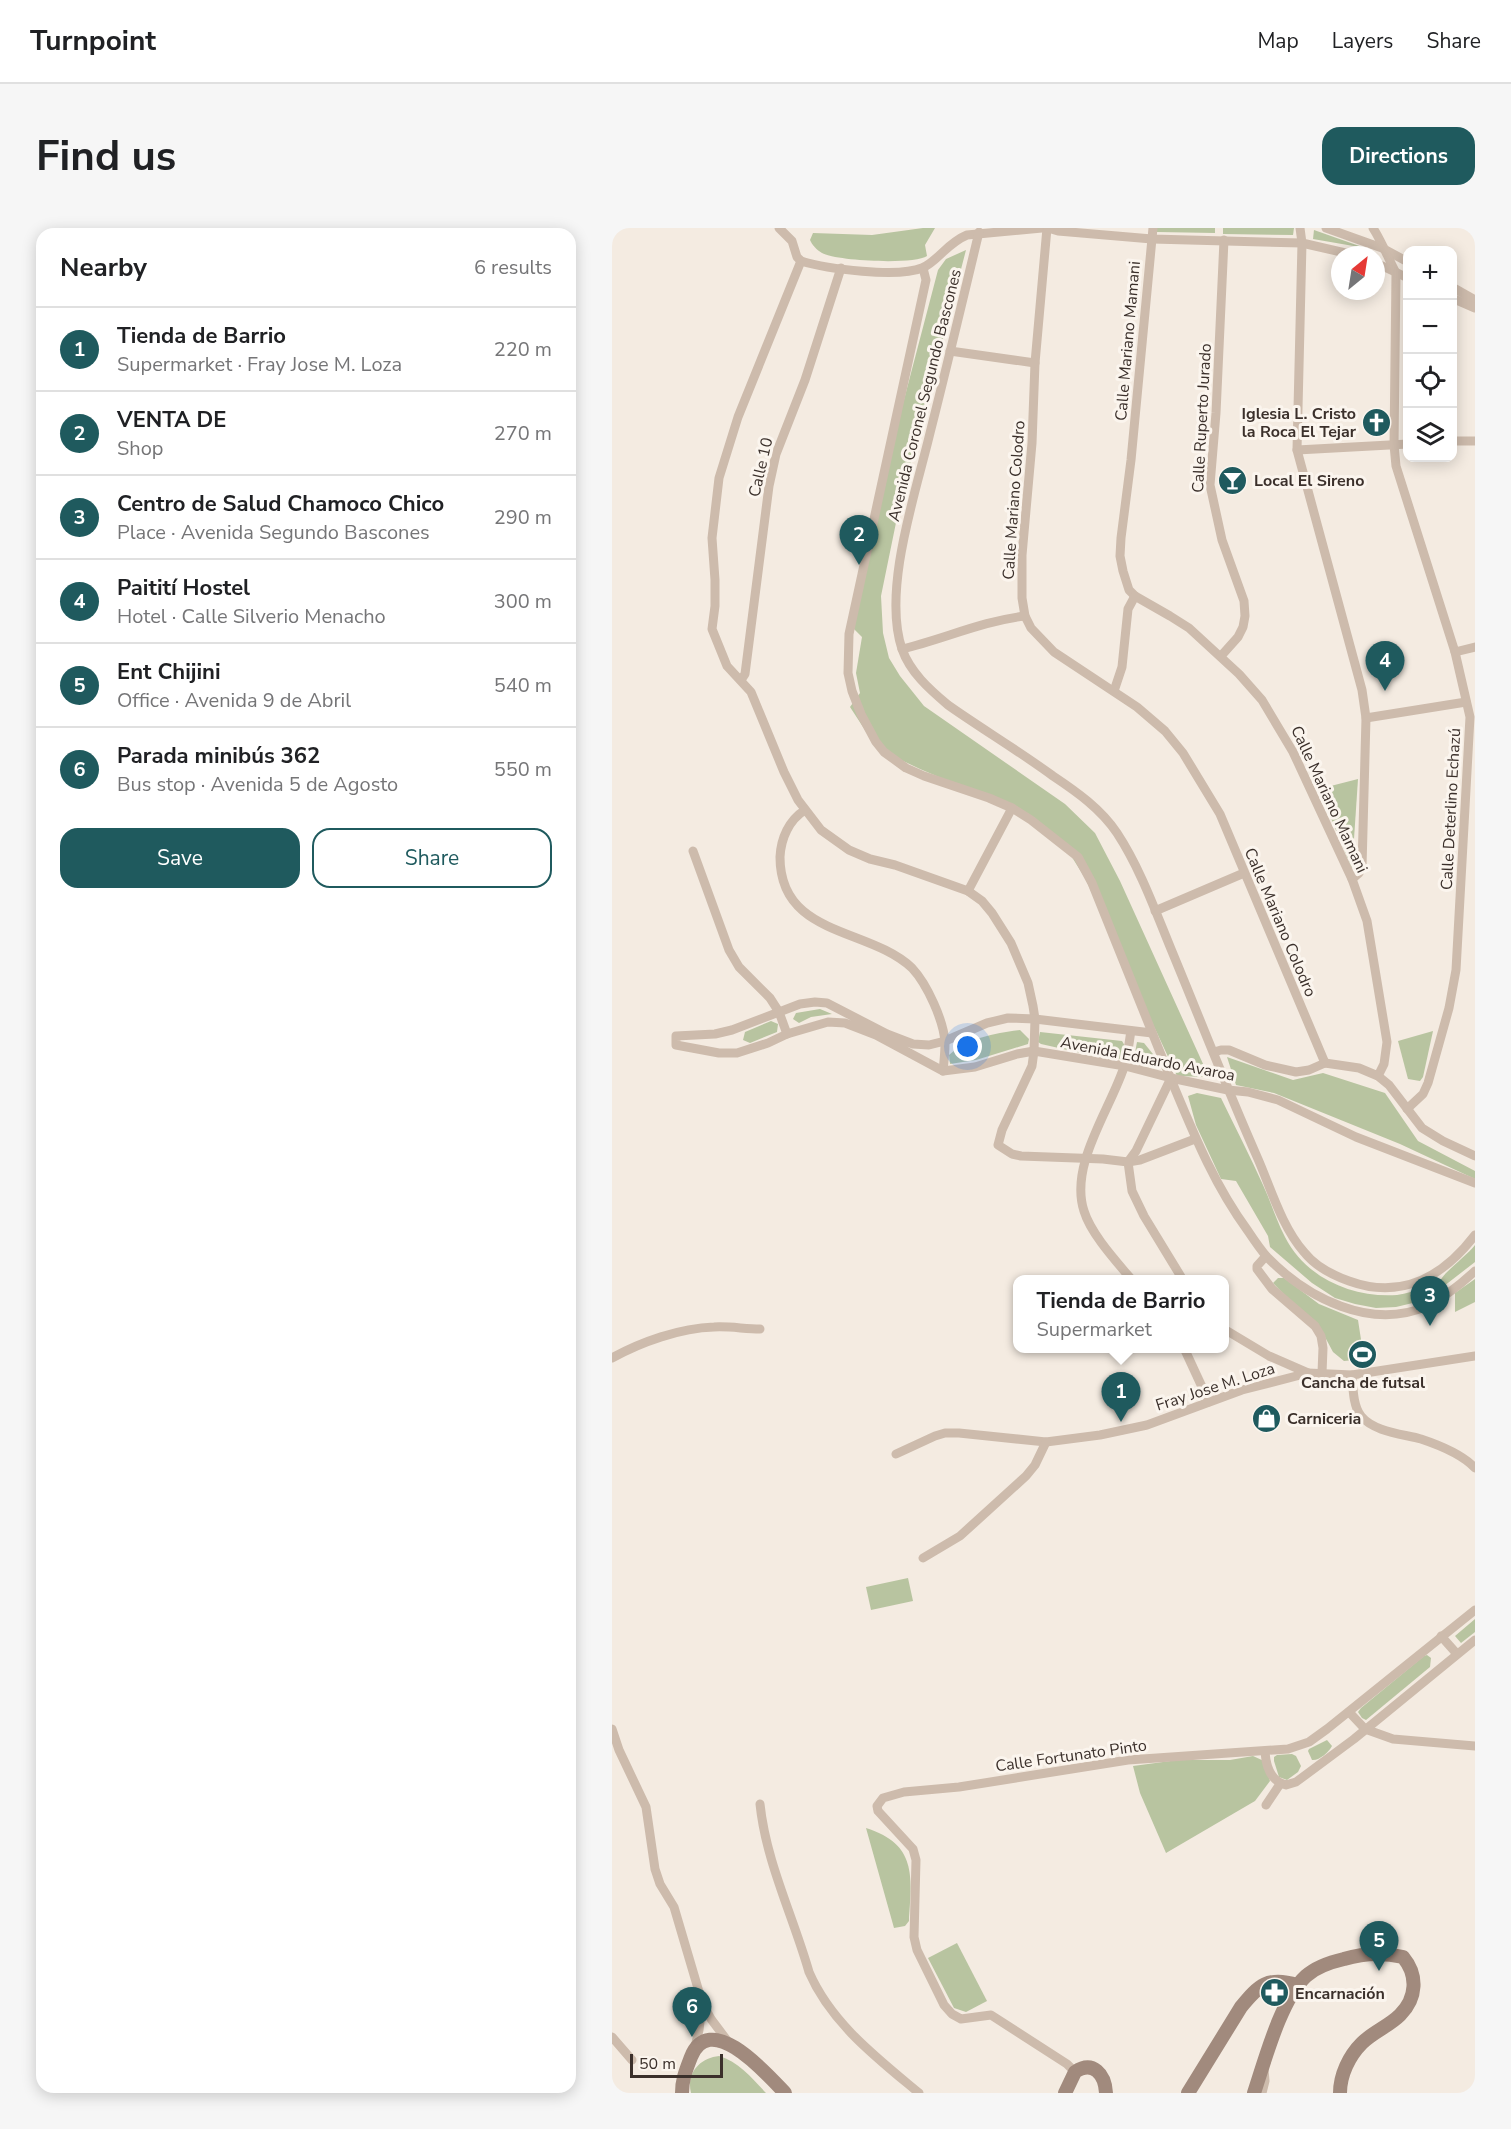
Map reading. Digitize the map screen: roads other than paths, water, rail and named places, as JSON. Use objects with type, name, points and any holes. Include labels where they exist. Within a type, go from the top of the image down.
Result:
[{"type":"main road","points":[[1254,2093],[1288,2001],[1297,1985],[1316,1969],[1354,1956],[1380,1953],[1402,1957],[1411,1969],[1414,1985],[1412,1998],[1400,2015],[1362,2043],[1353,2054],[1345,2067],[1340,2083],[1340,2093]]},
{"type":"main road","points":[[1188,2093],[1241,2007],[1251,1995],[1269,1982],[1278,1980],[1297,1985]]},
{"type":"main road","points":[[682,2093],[682,2079],[694,2048],[707,2040],[714,2039],[729,2043],[785,2093]]},
{"type":"main road","points":[[1065,2093],[1075,2072],[1086,2066],[1096,2070],[1104,2080],[1106,2093]]},
{"type":"street","points":[[779,228],[792,241],[797,257],[801,261],[841,268],[902,272],[922,268],[956,239],[979,232],[1045,228],[1152,239],[1302,243],[1331,250]]},
{"type":"street","name":"Calle Mariano Colodro","points":[[1045,228],[1035,363],[1032,443],[1022,555],[1022,598],[1025,616],[1032,628],[1054,652],[1114,691],[1165,731],[1183,753],[1220,814],[1325,1063]]},
{"type":"street","name":"Calle Mariano Mamani","points":[[1153,228],[1120,555],[1126,581],[1135,597],[1180,622],[1221,656],[1262,700],[1293,752],[1352,879],[1367,921],[1387,1042],[1384,1064],[1378,1076]]},
{"type":"street","name":"Calle Ruperto Jurado","points":[[1219,228],[1221,240],[1216,413],[1210,485],[1222,540],[1244,601],[1245,616],[1244,627],[1221,656]]},
{"type":"street","points":[[1300,228],[1302,243],[1297,450],[1362,690],[1366,718],[1362,867],[1352,879]]},
{"type":"street","points":[[1326,228],[1376,246]]},
{"type":"street","name":"Calle Deterlino Echazú","points":[[1373,228],[1382,246]]},
{"type":"street","name":"Avenida Coronel Segundo Bascones","points":[[979,232],[902,551],[896,613],[902,649],[930,690],[1094,807],[1117,834],[1155,911],[1228,1090],[1293,1239],[1305,1254],[1338,1277],[1375,1288],[1395,1288],[1429,1277],[1456,1258],[1475,1235]]},
{"type":"street","points":[[1385,250],[1403,260]]},
{"type":"street","name":"Calle Deterlino Echazú","points":[[1385,253],[1396,273],[1394,445],[1396,466],[1455,652],[1466,702],[1472,717],[1456,970],[1449,1008],[1428,1083],[1423,1094],[1407,1109]]},
{"type":"street","points":[[801,261],[738,417],[719,478],[712,538],[715,589],[712,629],[727,666],[751,692],[784,772],[805,810],[820,830],[849,850],[870,859],[895,865],[968,891],[982,901],[1011,942],[1028,983],[1035,1019],[1034,1051],[1032,1066],[1002,1130],[998,1145],[1012,1154],[1128,1162],[1140,1160],[1195,1139]]},
{"type":"street","name":"Calle 10","points":[[741,680],[746,665],[768,496],[776,454],[805,380],[841,268]]},
{"type":"street","name":"Avenida Coronel Segundo Bascones","points":[[922,268],[926,274],[924,288],[849,634],[848,674],[861,714],[876,742],[895,761],[924,776],[1012,808],[1067,846],[1086,869],[1195,1139],[1225,1197],[1266,1256],[1305,1287],[1335,1304],[1369,1314],[1396,1314],[1425,1307],[1441,1299],[1475,1271]]},
{"type":"street","points":[[1385,268],[1403,276]]},
{"type":"street","points":[[1457,290],[1475,300]]},
{"type":"street","points":[[1457,300],[1475,308]]},
{"type":"street","points":[[950,351],[1035,363]]},
{"type":"street","points":[[1457,441],[1475,441]]},
{"type":"street","points":[[1297,450],[1403,444]]},
{"type":"street","points":[[1114,691],[1122,667],[1128,609],[1135,597]]},
{"type":"street","points":[[902,649],[926,644],[974,626],[1025,616]]},
{"type":"street","points":[[1455,652],[1475,647]]},
{"type":"street","points":[[1366,718],[1466,702]]},
{"type":"street","points":[[968,891],[1012,808]]},
{"type":"street","points":[[805,810],[793,818],[788,826],[780,854],[785,887],[802,910],[820,922],[836,931],[882,949],[913,969],[932,997],[945,1041],[943,1071]]},
{"type":"street","points":[[693,851],[729,950],[739,967],[770,998],[779,1012],[787,1034]]},
{"type":"street","points":[[1155,911],[1244,873]]},
{"type":"street","name":"Avenida Eduardo Avaroa","points":[[1152,1034],[1035,1019],[1008,1018],[987,1023],[945,1041],[929,1045],[913,1044],[887,1034],[827,1003],[815,1002],[779,1012],[732,1030],[715,1034],[676,1036],[676,1045],[719,1053],[737,1053],[759,1047],[787,1034],[828,1022],[844,1023],[876,1035],[943,1071],[975,1068],[1017,1054],[1034,1051],[1125,1066],[1278,1100],[1356,1137],[1475,1183]]},
{"type":"street","points":[[1128,1275],[1084,1214],[1080,1200],[1080,1188],[1086,1159],[1125,1066],[1131,1030]]},
{"type":"street","name":"Avenida Eduardo Avaroa","points":[[1214,1053],[1229,1050],[1265,1065],[1296,1072],[1309,1070],[1325,1063],[1359,1068],[1378,1076],[1389,1085],[1422,1128],[1475,1156]]},
{"type":"street","points":[[1171,1078],[1128,1162],[1132,1191],[1144,1216],[1180,1275]]},
{"type":"street","points":[[1266,1256],[1257,1269],[1272,1289],[1315,1326],[1321,1336],[1322,1373]]},
{"type":"street","points":[[1429,1277],[1441,1299]]},
{"type":"street","points":[[612,1358],[633,1346],[687,1331],[713,1327],[760,1329]]},
{"type":"street","points":[[1229,1332],[1269,1356],[1308,1373]]},
{"type":"street","points":[[1186,1353],[1209,1402]]},
{"type":"street","name":"Fray Jose M. Loza","points":[[896,1454],[945,1433],[1046,1442],[1101,1436],[1147,1425],[1269,1382],[1308,1373],[1352,1375],[1475,1356]]},
{"type":"street","points":[[1352,1375],[1357,1406],[1363,1419],[1377,1427],[1424,1440],[1457,1455],[1475,1468]]},
{"type":"street","points":[[923,1558],[960,1536],[1026,1476],[1035,1465],[1046,1442]]},
{"type":"street","name":"Calle Fortunato Pinto","points":[[1075,2072],[1067,2064],[991,2015],[961,2019],[952,2014],[944,2005],[917,1950],[914,1937],[916,1860],[913,1850],[878,1811],[877,1806],[883,1798],[904,1791],[959,1787],[1128,1760],[1288,1749],[1310,1742],[1475,1610]]},
{"type":"street","points":[[1441,1636],[1457,1654]]},
{"type":"street","points":[[1265,1752],[1268,1768],[1280,1784],[1296,1782],[1475,1640]]},
{"type":"street","points":[[1349,1712],[1365,1729],[1393,1739],[1475,1746]]},
{"type":"street","points":[[612,1729],[619,1750],[646,1807],[655,1869],[660,1884],[674,1907],[702,2002],[711,2019],[729,2043]]},
{"type":"street","points":[[1266,1805],[1280,1784]]},
{"type":"street","points":[[760,1804],[768,1848],[816,1988],[855,2038],[919,2093]]},
{"type":"street","points":[[694,2048],[699,2030],[702,2002]]},
{"type":"street","points":[[612,2037],[632,2060]]},
{"type":"street","points":[[1262,2093],[1265,2081],[1264,2064]]},
{"type":"place","name":"Iglesia L. Cristo la Roca El Tejar","points":[[1377,422]]},
{"type":"place","name":"Local El Sireno","points":[[1233,480]]},
{"type":"place","name":"VENTA DE","points":[[859,565]]},
{"type":"place","name":"Paitití Hostel","points":[[1385,691]]},
{"type":"place","name":"Centro de Salud Chamoco Chico","points":[[1430,1326]]},
{"type":"place","name":"Cancha de futsal","points":[[1363,1354]]},
{"type":"place","name":"Carniceria","points":[[1266,1418]]},
{"type":"place","name":"Tienda de Barrio","points":[[1121,1422]]},
{"type":"place","name":"Ent Chijini","points":[[1379,1971]]},
{"type":"place","name":"Encarnación","points":[[1274,1993]]},
{"type":"place","name":"Parada minibús 362","points":[[692,2037]]}]
